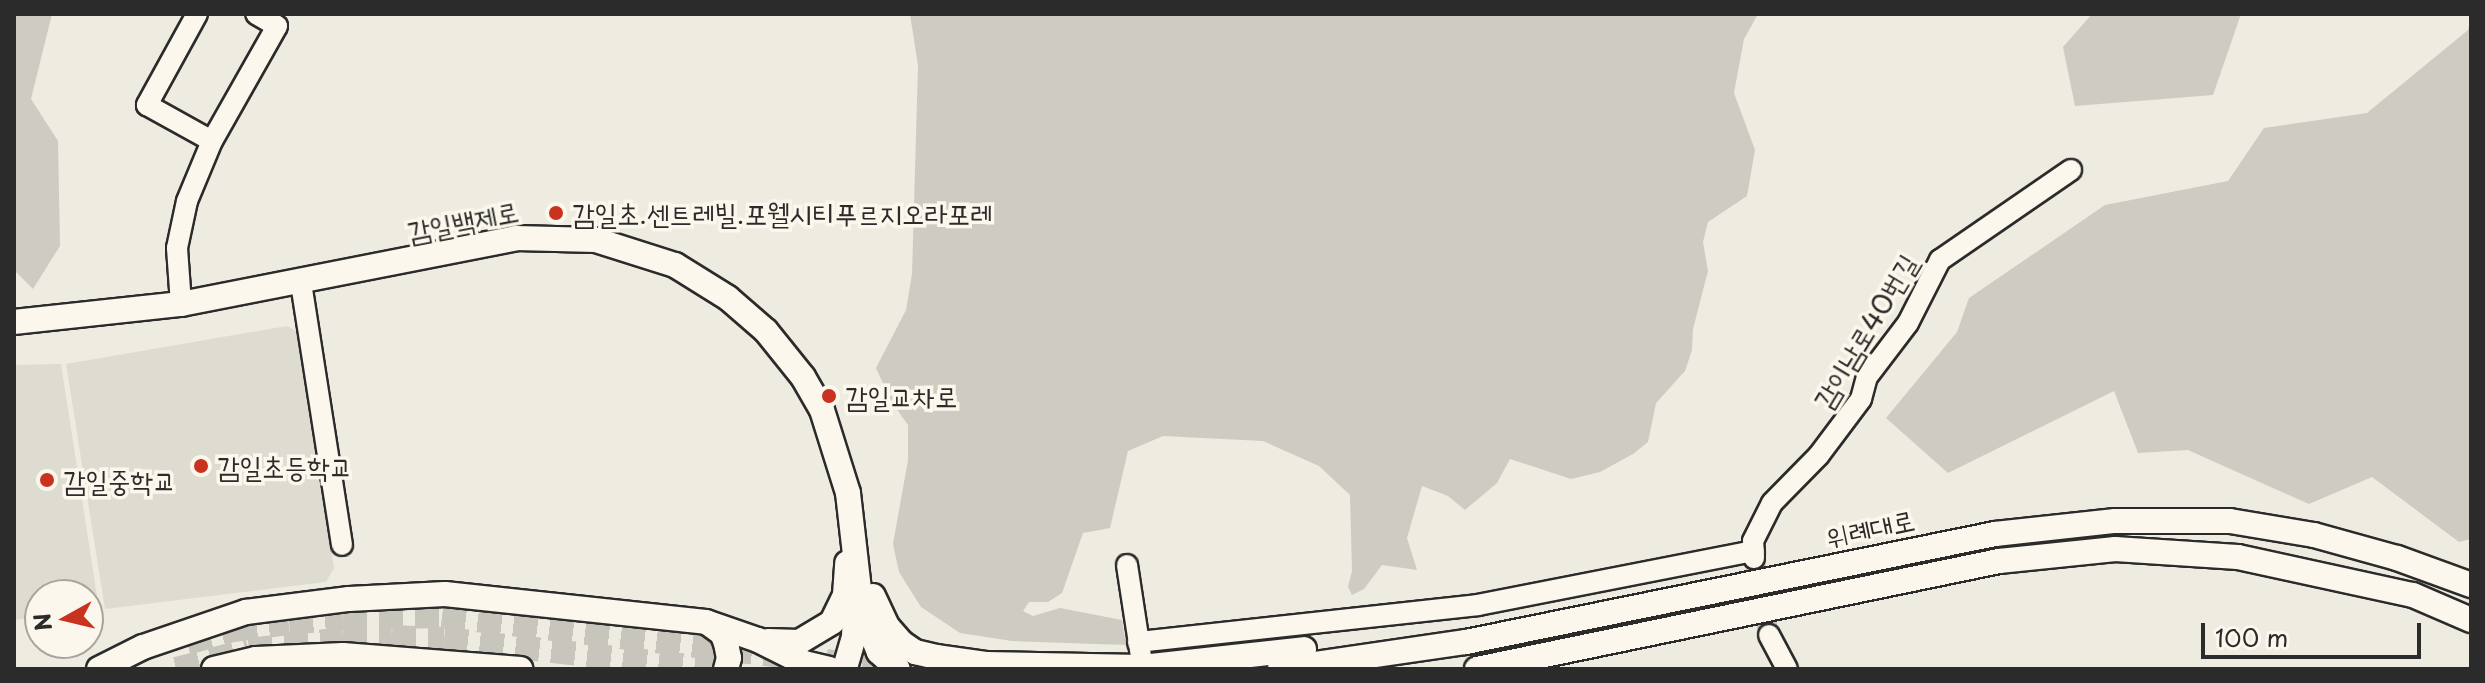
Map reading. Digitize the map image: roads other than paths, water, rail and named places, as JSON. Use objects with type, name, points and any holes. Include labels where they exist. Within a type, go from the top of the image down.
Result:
[{"type":"main road","name":"감일백제로","points":[[14,322],[181,304],[301,283],[516,238],[596,240],[675,265],[728,298],[766,331],[803,377],[822,410],[848,493],[859,589]]},
{"type":"main road","points":[[758,640],[799,642],[832,622],[845,595],[848,493]]},
{"type":"main road","points":[[848,493],[863,524],[869,582],[887,626],[915,652],[986,664],[1034,667],[1140,654],[1231,660],[1377,638],[1466,642]]},
{"type":"main road","name":"위례대로","points":[[1280,669],[1466,642],[1995,534],[2115,521],[2230,521],[2314,535],[2397,558],[2471,585]]},
{"type":"main road","name":"위례대로","points":[[1477,669],[1999,561],[2115,549],[2238,557],[2413,595],[2471,620]]},
{"type":"main road","points":[[844,668],[851,656],[859,589]]},
{"type":"main road","points":[[859,589],[879,652],[897,668]]},
{"type":"main road","points":[[99,669],[143,647],[246,612],[349,599],[445,594],[706,622],[758,640],[804,663],[829,669]]},
{"type":"main road","points":[[706,622],[722,633],[729,658],[726,669]]},
{"type":"main road","points":[[214,669],[256,659],[343,655],[520,669]]},
{"type":"main road","points":[[844,668],[871,662],[897,668]]},
{"type":"main road","points":[[953,669],[986,664]]},
{"type":"street","points":[[197,14],[147,105],[212,141]]},
{"type":"street","points":[[181,304],[177,248],[187,201],[212,141],[277,26],[256,14]]},
{"type":"street","name":"감이남로40번길","points":[[1140,654],[1478,605],[1754,554],[1753,541],[1772,503],[1819,455],[1861,399],[1867,377],[1908,323],[1940,260],[2071,170]]},
{"type":"street","points":[[301,283],[342,545]]},
{"type":"street","points":[[1127,565],[1140,654]]},
{"type":"street","points":[[1769,635],[1787,669]]},
{"type":"tunnel","points":[[1754,558],[1769,635]]},
{"type":"tunnel","points":[[187,643],[233,630],[289,623],[343,618],[442,616],[789,657]]},
{"type":"tunnel","points":[[176,669],[249,650],[343,639],[392,637],[444,639],[717,669]]},
{"type":"tunnel","points":[[826,661],[887,669]]},
{"type":"place","name":"감일초.센트레빌.포웰시티푸르지오라포레","points":[[556,213]]},
{"type":"place","name":"감일교차로","points":[[829,396]]},
{"type":"place","name":"감일초등학교","points":[[201,466]]},
{"type":"place","name":"감일중학교","points":[[47,480]]}]
